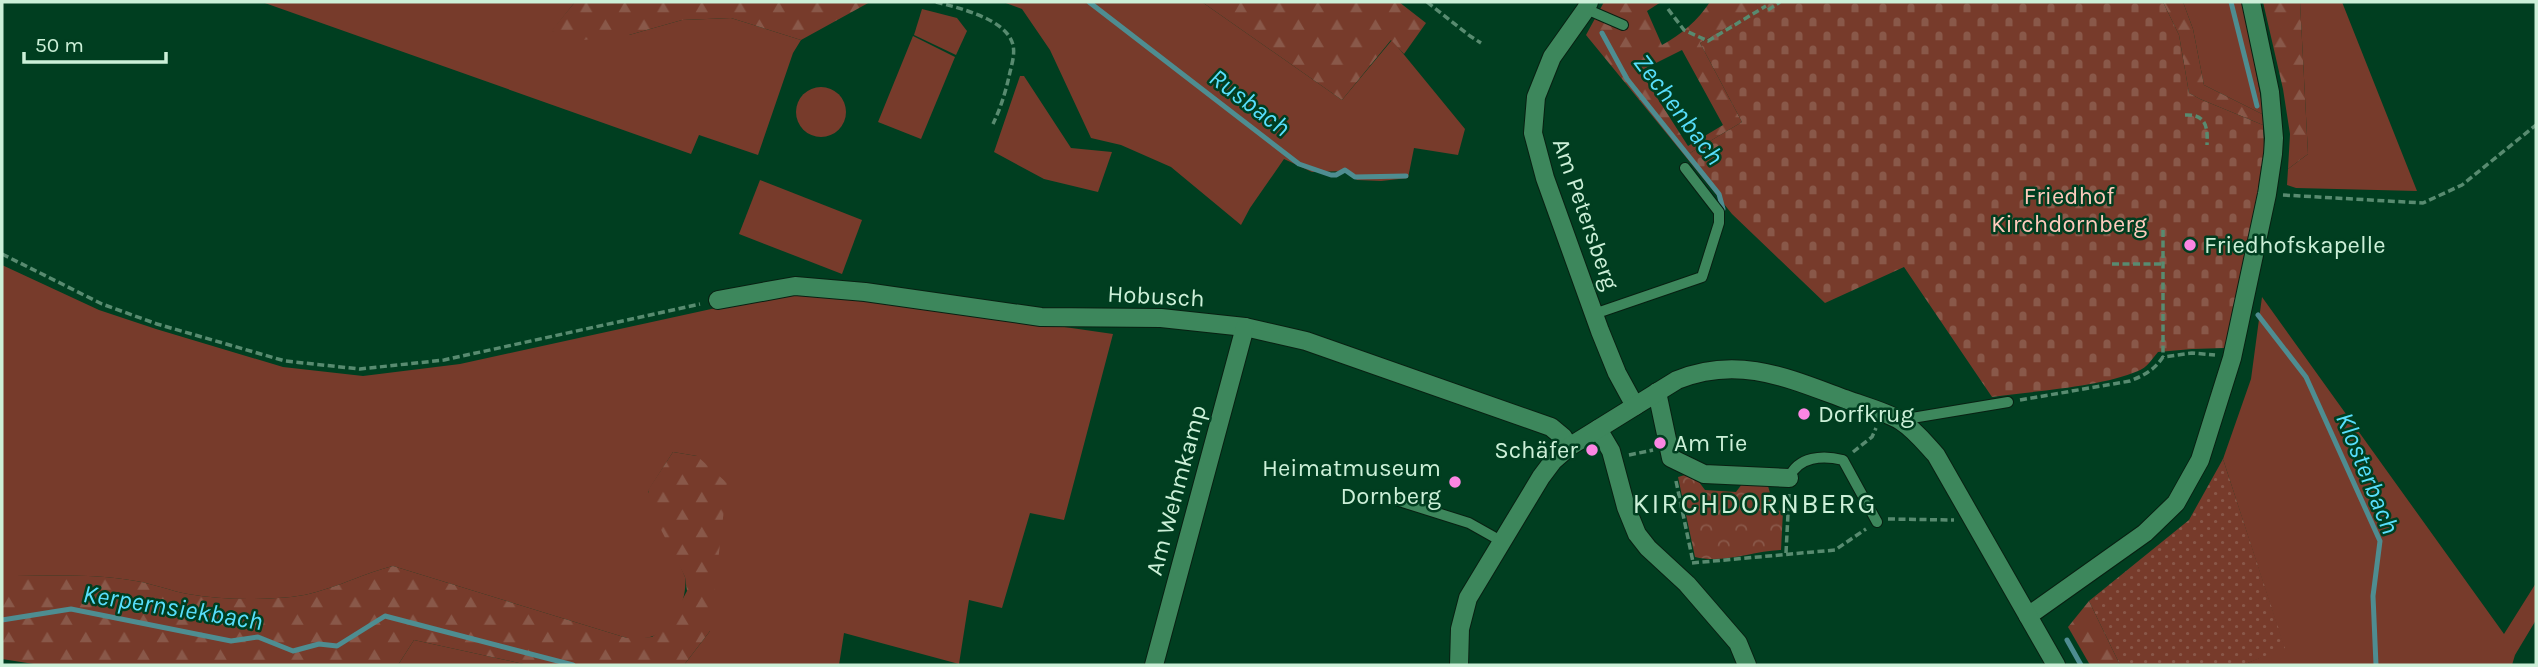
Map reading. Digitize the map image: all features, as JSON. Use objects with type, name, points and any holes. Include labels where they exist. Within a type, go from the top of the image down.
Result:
[{"type":"street","points":[[2028,616],[2145,533],[2176,503],[2200,460],[2232,358],[2267,194],[2274,138],[2270,92],[2251,2]]},
{"type":"street","name":"Am Petersberg","points":[[1588,5],[1552,57],[1536,97],[1533,133],[1545,178],[1594,314],[1617,373],[1635,406]]},
{"type":"street","name":"Hobusch","points":[[718,300],[795,286],[865,292],[1041,317],[1161,318],[1245,327],[1306,341],[1551,427],[1563,437],[1569,447]]},
{"type":"street","name":"Am Wehmkamp","points":[[1154,665],[1245,327]]},
{"type":"street","points":[[1459,665],[1461,629],[1468,598],[1553,461],[1569,447],[1657,392],[1694,373],[1713,369],[1750,369],[1779,375],[1900,421],[1920,437],[1936,455],[2056,665]]},
{"type":"street","points":[[1657,392],[1670,452],[1704,474],[1789,478]]},
{"type":"street","points":[[1598,429],[1614,458],[1626,507],[1637,534],[1648,548],[1679,576],[1738,643],[1747,665]]},
{"type":"lane","points":[[1588,5],[1623,25]]},
{"type":"lane","points":[[1594,314],[1702,277],[1719,223],[1719,212],[1685,168]]},
{"type":"lane","points":[[1900,421],[2008,402]]},
{"type":"lane","points":[[1789,478],[1799,463],[1808,459],[1843,460],[1877,522]]},
{"type":"lane","points":[[1396,500],[1469,523],[1502,541]]},
{"type":"path","points":[[936,2],[983,17],[1008,33],[1013,46],[1013,58],[1007,90],[993,124]]},
{"type":"path","points":[[1427,2],[1481,43]]},
{"type":"path","points":[[1668,9],[1684,30],[1708,41],[1780,2]]},
{"type":"path","points":[[2185,115],[2194,114],[2203,119],[2208,127],[2207,145]]},
{"type":"path","points":[[2267,194],[2423,203],[2462,185],[2536,125]]},
{"type":"path","points":[[2008,402],[2130,381],[2150,372],[2163,357],[2163,230]]},
{"type":"path","points":[[2,254],[102,304],[157,324],[285,361],[360,369],[443,360],[718,300]]},
{"type":"path","points":[[2112,264],[2162,264]]},
{"type":"path","points":[[2163,357],[2192,354],[2232,358]]},
{"type":"path","points":[[1846,458],[1872,437]]},
{"type":"path","points":[[1614,458],[1670,452],[1693,562]]},
{"type":"path","points":[[1786,553],[1789,478]]},
{"type":"path","points":[[1679,576],[1693,562],[1835,550],[1882,519],[1973,520]]},
{"type":"green space","points":[[262,2],[575,2],[552,31],[629,35],[682,20],[731,18],[801,40],[793,53],[758,155],[699,135],[691,154]]},
{"type":"green space","points":[[575,2],[870,2],[801,40],[731,18],[682,20],[629,35],[583,40],[551,31]]},
{"type":"green space","points":[[1003,2],[1202,2],[1342,100],[1392,40],[1465,129],[1458,155],[1414,148],[1408,178],[1381,181],[1357,180],[1347,171],[1312,172],[1284,159],[1241,225],[1171,167],[1121,145],[1091,138],[1050,50],[1022,9]]},
{"type":"green space","points":[[1202,2],[1399,2],[1426,23],[1404,54],[1391,40],[1342,100]]},
{"type":"green space","points":[[1604,2],[1661,2],[1647,11],[1662,45],[1689,26],[1710,2],[1755,2],[1759,9],[1700,43],[1742,122],[1685,156],[1586,35]],"holes":[[[1682,50],[1723,125],[1688,146],[1640,71]]]},
{"type":"green space","name":"Friedhof Kirchdornberg","points":[[1755,2],[2163,2],[2179,35],[2189,93],[2263,125],[2265,169],[2225,348],[2158,352],[2144,368],[2105,381],[1992,397],[1904,267],[1825,303],[1732,214],[1685,156],[1742,122],[1700,43],[1758,9]]},
{"type":"green space","points":[[2163,2],[2183,2],[2193,29],[2204,85],[2264,115],[2263,125],[2189,93],[2179,35]]},
{"type":"green space","points":[[2183,2],[2243,2],[2264,115],[2204,85],[2193,29]]},
{"type":"green space","points":[[2263,2],[2300,2],[2308,154],[2288,169],[2290,134],[2283,89]]},
{"type":"green space","points":[[2300,2],[2342,2],[2417,191],[2296,188],[2287,185],[2288,169],[2308,154]]},
{"type":"green space","points":[[922,9],[957,18],[967,31],[956,55],[914,35]]},
{"type":"green space","points":[[913,36],[955,57],[921,139],[878,122]]},
{"type":"green space","points":[[1020,76],[1024,76],[1071,148],[1112,152],[1098,192],[1044,179],[994,152]]},
{"type":"green space","points":[[821,87],[839,94],[846,112],[839,130],[821,137],[803,130],[796,112],[803,94]]},
{"type":"green space","points":[[760,180],[862,220],[842,274],[739,234]]},
{"type":"green space","points":[[2,265],[99,310],[156,329],[283,367],[363,376],[460,364],[734,304],[793,294],[818,294],[933,308],[1113,334],[1064,520],[1030,513],[1002,608],[969,600],[959,664],[844,633],[839,665],[684,665],[710,631],[697,456],[673,452],[648,491],[685,577],[684,594],[678,613],[672,621],[659,634],[647,638],[627,638],[393,566],[317,592],[266,599],[201,596],[119,578],[2,576]]},
{"type":"green space","points":[[2262,297],[2504,634],[2536,583],[2536,620],[2512,665],[2243,665],[2284,647],[2223,459],[2251,379]]},
{"type":"green space","points":[[673,452],[697,456],[727,483],[710,631],[684,665],[528,665],[414,640],[398,665],[40,665],[2,659],[2,576],[119,578],[201,596],[266,599],[317,592],[393,566],[627,638],[652,637],[670,623],[687,591],[685,577],[653,514],[648,490]]},
{"type":"green space","points":[[2223,459],[2285,648],[2243,665],[2120,665],[2089,601],[2189,520]]},
{"type":"green space","points":[[1685,475],[1696,478],[1705,490],[1736,492],[1742,484],[1768,486],[1775,510],[1783,511],[1781,550],[1716,559],[1695,557],[1678,477]]},
{"type":"green space","points":[[2089,601],[2120,665],[2090,665],[2068,627]]},
{"type":"green space","points":[[414,640],[528,665],[398,665]]},
{"type":"waterway","name":"Rusbach","points":[[1089,2],[1299,164],[1331,175],[1345,170],[1355,177],[1406,176]]},
{"type":"waterway","name":"Klosterbach","points":[[2231,2],[2257,106]]},
{"type":"waterway","name":"Zechenbach","points":[[1602,33],[1627,79],[1719,194],[1723,209]]},
{"type":"waterway","name":"Klosterbach","points":[[2258,315],[2306,377],[2380,541],[2373,596],[2376,665]]},
{"type":"waterway","name":"Kerpernsiekbach","points":[[2,620],[71,609],[231,641],[258,637],[293,651],[319,644],[337,646],[385,616],[573,665]]},
{"type":"waterway","name":"Rusbach","points":[[2067,640],[2081,665]]},
{"type":"place","name":"Friedhofskapelle","points":[[2190,245]]},
{"type":"place","name":"Dorfkrug","points":[[1804,414]]},
{"type":"place","name":"Am Tie","points":[[1660,443]]},
{"type":"place","name":"Schäfer","points":[[1592,450]]},
{"type":"place","name":"Heimatmuseum Dornberg","points":[[1455,482]]},
{"type":"district","name":"KIRCHDORNBERG","points":[[1755,503]]}]
